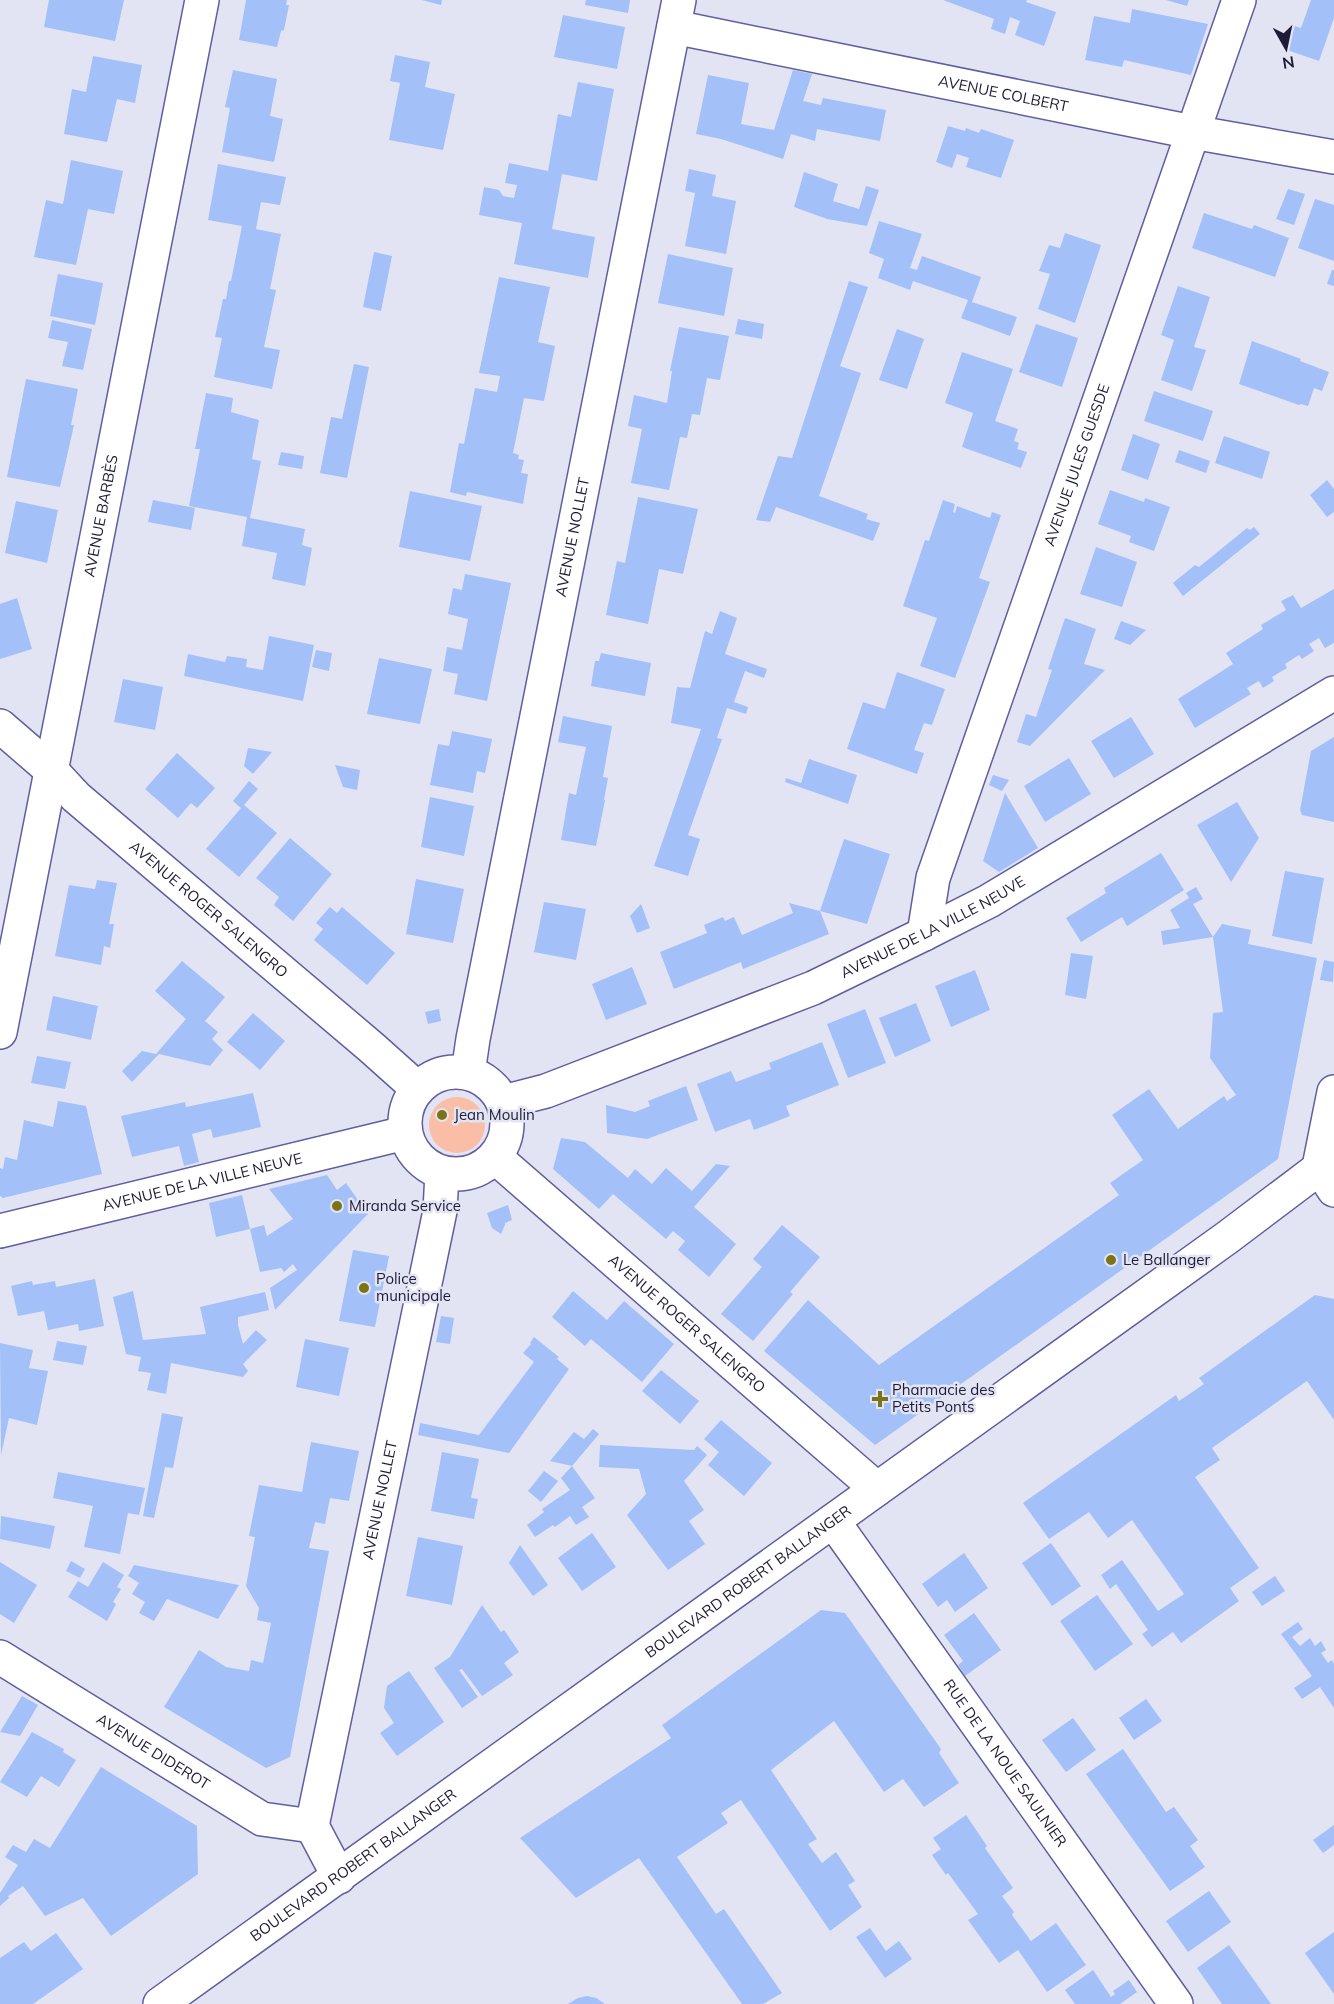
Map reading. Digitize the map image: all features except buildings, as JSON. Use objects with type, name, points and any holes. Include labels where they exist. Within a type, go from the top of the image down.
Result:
[{"type":"street","name":"AVENUE BARBÈS","points":[[0,1032],[202,0]]},
{"type":"street","name":"AVENUE JULES GUESDE","points":[[924,934],[933,878],[1239,0]]},
{"type":"street","name":"AVENUE COLBERT","points":[[677,13],[1192,132],[1334,157]]},
{"type":"street","name":"AVENUE NOLLET","points":[[468,1073],[475,1027],[677,13]]},
{"type":"street","name":"AVENUE DE LA VILLE NEUVE","points":[[503,1102],[546,1092],[813,988],[924,934],[989,901],[1334,693]]},
{"type":"street","name":"AVENUE ROGER SALENGRO","points":[[0,726],[51,770],[76,797],[418,1089]]},
{"type":"street","points":[[468,1073],[482,1079],[494,1089],[503,1102],[507,1116],[507,1131],[503,1145],[495,1157],[484,1166],[471,1173],[456,1175],[442,1173],[429,1167],[410,1147],[405,1134],[405,1117],[409,1102],[418,1089],[429,1080],[441,1074],[468,1073]]},
{"type":"street","points":[[1329,1172],[1334,1092]]},
{"type":"street","name":"AVENUE DE LA VILLE NEUVE","points":[[0,1231],[405,1134]]},
{"type":"street","name":"AVENUE ROGER SALENGRO","points":[[495,1157],[877,1489]]},
{"type":"street","name":"BOULEVARD ROBERT BALLANGER","points":[[160,2004],[1228,1238],[1329,1172]]},
{"type":"street","name":"AVENUE NOLLET","points":[[312,1826],[440,1211],[442,1173]]},
{"type":"street","name":"RUE DE LA NOUE SAULNIER","points":[[833,1521],[1176,2004]]},
{"type":"street","name":"AVENUE DIDEROT","points":[[0,1657],[262,1819],[312,1826]]},
{"type":"street","points":[[312,1826],[339,1877]]},
{"type":"shaded area","points":[[457,1097],[472,1102],[480,1110],[485,1125],[480,1140],[472,1148],[457,1153],[442,1148],[434,1140],[429,1125],[434,1110],[442,1102]]},
{"type":"place","name":"Jean Moulin","points":[[442,1115]]},
{"type":"place","name":"Miranda Service","points":[[337,1206]]},
{"type":"place","name":"Le Ballanger","points":[[1111,1260]]},
{"type":"place","name":"Police municipale","points":[[364,1288]]},
{"type":"place","name":"Pharmacie des Petits Ponts","points":[[880,1399]]}]
